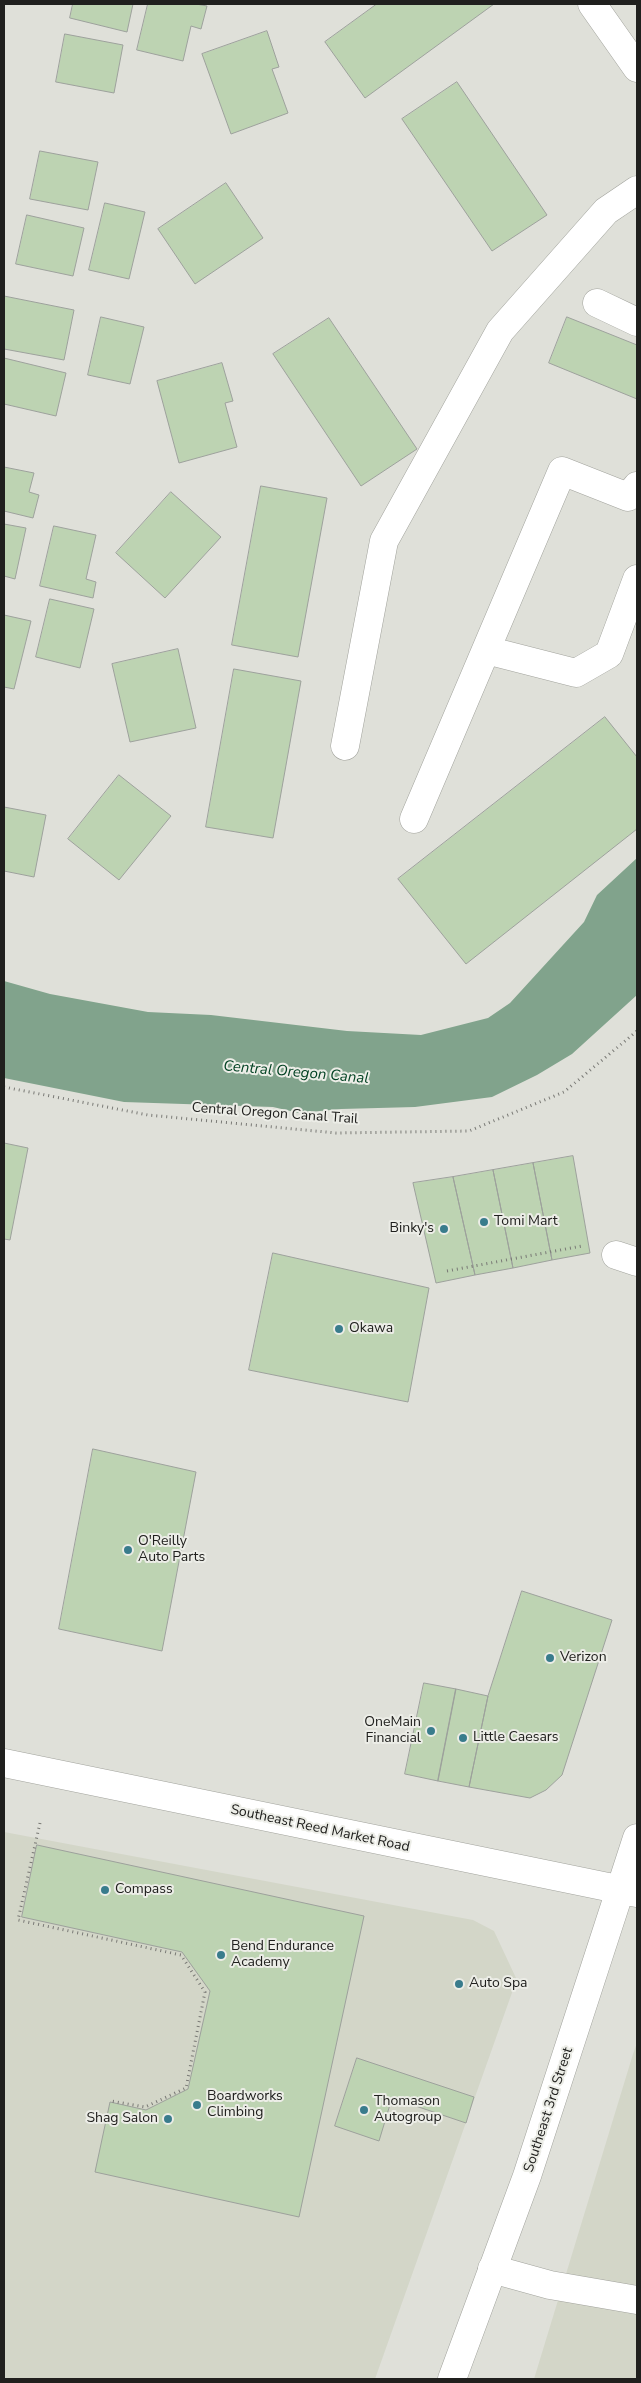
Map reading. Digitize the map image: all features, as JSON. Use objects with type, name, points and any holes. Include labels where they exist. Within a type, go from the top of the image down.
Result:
[{"type":"main road","points":[[592,4],[637,68]]},
{"type":"main road","points":[[345,746],[384,541],[500,331],[606,211],[637,190]]},
{"type":"main road","points":[[597,302],[637,322]]},
{"type":"main road","points":[[414,819],[562,471],[634,495]]},
{"type":"main road","points":[[486,650],[576,673],[609,654],[637,580]]},
{"type":"main road","name":"Southeast Reed Market Road","points":[[4,1766],[629,1891]]},
{"type":"main road","name":"Southeast 3rd Street","points":[[452,2379],[629,1891],[637,1838]]},
{"type":"main road","points":[[492,2270],[550,2284],[637,2300]]},
{"type":"path","name":"Central Oregon Canal Trail","points":[[4,1087],[168,1117],[336,1133],[468,1131],[564,1092],[637,1031]]},
{"type":"path","points":[[447,1271],[582,1246]]},
{"type":"path","points":[[40,1823],[18,1920],[181,1955],[205,1992],[186,2088],[145,2107],[110,2101]]},
{"type":"shaded area","points":[[4,1832],[473,1920],[494,1931],[516,1978],[514,1987],[375,2379],[4,2379]]},
{"type":"shaded area","points":[[637,2043],[637,2379],[534,2379],[633,2054]]},
{"type":"water","name":"Central Oregon Canal","points":[[637,858],[637,995],[572,1054],[537,1075],[492,1097],[415,1107],[341,1109],[299,1113],[273,1107],[124,1102],[4,1078],[4,981],[50,994],[148,1012],[211,1015],[347,1031],[421,1035],[488,1018],[510,1003],[584,922],[597,895]]},
{"type":"building","points":[[73,4],[133,4],[127,32],[70,18]]},
{"type":"building","points":[[148,4],[196,4],[207,6],[201,29],[191,26],[183,61],[137,50]]},
{"type":"building","points":[[377,4],[494,4],[365,98],[325,42]]},
{"type":"building","points":[[267,31],[279,67],[272,69],[288,113],[231,134],[202,54]]},
{"type":"building","points":[[65,34],[123,45],[114,93],[56,82]]},
{"type":"building","points":[[457,82],[547,215],[492,251],[402,119]]},
{"type":"building","points":[[40,151],[98,162],[88,210],[30,199]]},
{"type":"building","points":[[226,183],[263,238],[195,284],[158,229]]},
{"type":"building","points":[[105,203],[145,212],[129,279],[89,270]]},
{"type":"building","points":[[27,215],[84,228],[73,276],[16,264]]},
{"type":"building","points":[[4,296],[74,310],[64,360],[4,349]]},
{"type":"building","points":[[101,317],[144,327],[130,384],[88,375]]},
{"type":"building","points":[[567,317],[637,345],[637,399],[549,363]]},
{"type":"building","points":[[329,318],[417,449],[361,486],[273,354]]},
{"type":"building","points":[[4,358],[66,373],[56,416],[4,404]]},
{"type":"building","points":[[222,363],[233,401],[225,403],[237,447],[179,463],[157,381]]},
{"type":"building","points":[[4,467],[34,473],[29,492],[39,495],[33,518],[4,511]]},
{"type":"building","points":[[261,486],[327,498],[298,657],[232,645]]},
{"type":"building","points":[[171,492],[221,537],[165,598],[116,553]]},
{"type":"building","points":[[4,524],[26,528],[15,579],[4,576]]},
{"type":"building","points":[[54,526],[96,535],[86,579],[96,582],[93,598],[40,586]]},
{"type":"building","points":[[50,599],[94,609],[80,668],[36,657]]},
{"type":"building","points":[[4,615],[31,621],[14,689],[4,687]]},
{"type":"building","points":[[178,649],[196,728],[130,742],[112,664]]},
{"type":"building","points":[[234,669],[301,681],[273,838],[206,827]]},
{"type":"building","points":[[605,717],[637,757],[637,829],[466,964],[398,879]]},
{"type":"building","points":[[119,775],[171,816],[119,880],[68,839]]},
{"type":"building","points":[[4,807],[46,815],[34,877],[4,871]]},
{"type":"building","points":[[4,1143],[28,1148],[10,1240],[4,1239]]},
{"type":"building","points":[[573,1156],[590,1253],[552,1260],[533,1163]]},
{"type":"building","points":[[533,1163],[552,1260],[513,1268],[493,1170]]},
{"type":"building","name":"Tomi Mart","points":[[493,1170],[513,1268],[475,1275],[453,1177]]},
{"type":"building","name":"Binky's","points":[[453,1177],[475,1275],[436,1283],[413,1183]]},
{"type":"building","name":"Okawa","points":[[273,1253],[429,1288],[408,1402],[249,1370]]},
{"type":"building","name":"O'Reilly Auto Parts","points":[[93,1449],[196,1472],[162,1651],[59,1629]]},
{"type":"building","name":"Verizon","points":[[522,1591],[612,1620],[562,1775],[546,1790],[530,1798],[469,1787],[488,1696]]},
{"type":"building","name":"OneMain Financial","points":[[424,1683],[456,1689],[438,1781],[405,1774]]},
{"type":"building","name":"Little Caesars","points":[[456,1689],[488,1696],[469,1787],[438,1781]]},
{"type":"building","points":[[37,1845],[364,1916],[299,2217],[95,2172],[110,2102],[146,2110],[188,2089],[210,1991],[182,1952],[22,1917]]},
{"type":"building","name":"Thomason Autogroup","points":[[357,2058],[474,2097],[466,2123],[392,2098],[379,2141],[335,2126]]},
{"type":"place","name":"Tomi Mart","points":[[484,1222]]},
{"type":"place","name":"Binky's","points":[[444,1229]]},
{"type":"place","name":"Okawa","points":[[339,1329]]},
{"type":"place","name":"O'Reilly Auto Parts","points":[[128,1550]]},
{"type":"place","name":"Verizon","points":[[550,1658]]},
{"type":"place","name":"OneMain Financial","points":[[431,1731]]},
{"type":"place","name":"Little Caesars","points":[[463,1738]]},
{"type":"place","name":"Compass","points":[[105,1890]]},
{"type":"place","name":"Bend Endurance Academy","points":[[221,1955]]},
{"type":"place","name":"Auto Spa","points":[[459,1984]]},
{"type":"place","name":"Boardworks Climbing","points":[[197,2105]]},
{"type":"place","name":"Thomason Autogroup","points":[[364,2110]]},
{"type":"place","name":"Shag Salon","points":[[168,2119]]}]
